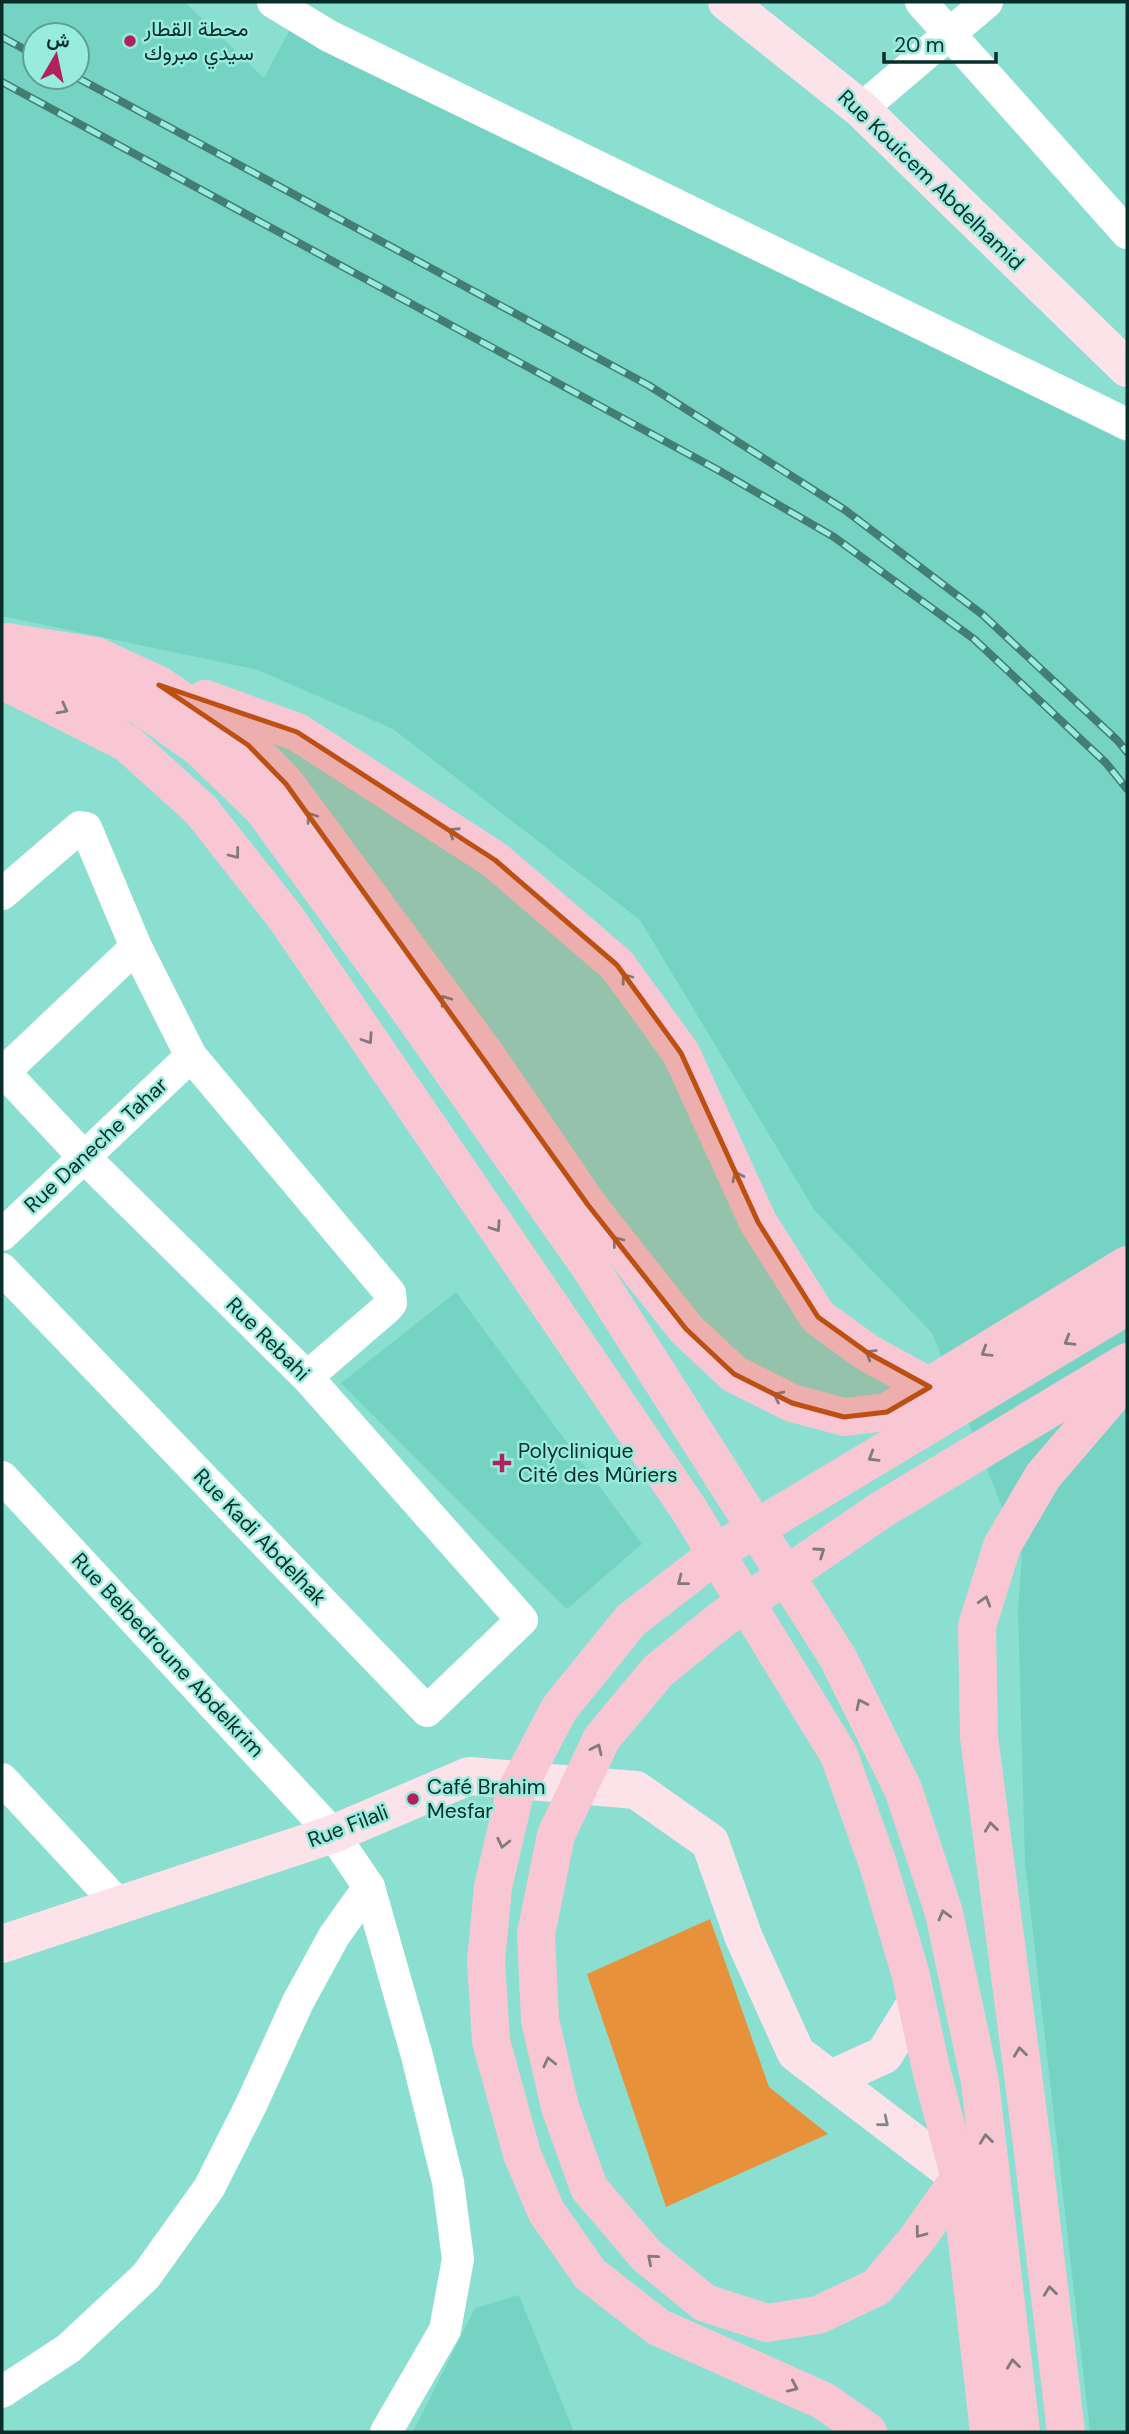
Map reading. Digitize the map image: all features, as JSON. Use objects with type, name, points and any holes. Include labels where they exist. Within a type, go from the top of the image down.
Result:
[{"type":"main road","points":[[2,641],[96,656],[159,685],[204,698],[297,732],[495,860],[617,965],[681,1053],[758,1222],[818,1317],[867,1353],[930,1387]]},
{"type":"main road","points":[[2,661],[141,706],[200,748],[263,809],[413,1015],[590,1266],[838,1658],[903,1789],[944,1913],[980,2082],[1021,2432]]},
{"type":"main road","points":[[2,680],[127,743],[201,810],[286,918],[688,1508],[839,1755],[878,1864],[910,1972],[932,2073],[960,2178],[989,2432]]},
{"type":"main road","points":[[159,685],[248,745],[286,784],[486,1055],[588,1205],[686,1329],[734,1374],[792,1403],[844,1417],[887,1412],[1127,1265]]},
{"type":"main road","points":[[868,2432],[824,2401],[658,2327],[590,2274],[546,2211],[522,2154],[491,2041],[486,1961],[493,1887],[515,1793],[559,1709],[631,1620],[727,1546],[1127,1306]]},
{"type":"main road","points":[[960,2178],[917,2239],[877,2287],[818,2315],[767,2323],[705,2303],[647,2256],[589,2188],[560,2107],[540,2020],[536,1934],[556,1835],[602,1738],[658,1671],[722,1619],[881,1510],[1127,1362]]},
{"type":"main road","points":[[1066,2432],[979,1737],[977,1626],[1002,1546],[1043,1476],[1127,1378]]},
{"type":"street","points":[[273,2],[329,36],[1127,424]]},
{"type":"street","name":"Rue Kouicem Abdelhamid","points":[[726,2],[861,109],[1127,368]]},
{"type":"street","points":[[920,2],[1127,233]]},
{"type":"street","points":[[861,109],[987,2]]},
{"type":"street","points":[[2,894],[83,826],[86,828],[136,947],[191,1056],[390,1293],[391,1303],[387,1308],[307,1377]]},
{"type":"street","points":[[3,1073],[136,947]]},
{"type":"street","name":"Rue Daneche Tahar","points":[[2,1235],[191,1056]]},
{"type":"street","name":"Rue Rebahi","points":[[3,1073],[83,1156],[307,1377],[522,1620]]},
{"type":"street","name":"Rue Kadi Abdelhak","points":[[2,1269],[427,1711],[522,1620]]},
{"type":"street","name":"Rue Belbedroune Abdelkrim","points":[[2,1477],[333,1834],[369,1887],[417,2056],[445,2170],[458,2259],[445,2330],[386,2432]]},
{"type":"street","name":"Rue Filali","points":[[2,1944],[333,1834],[469,1776],[636,1790],[710,1842],[744,1938],[796,2053],[892,2129],[960,2178]]},
{"type":"street","points":[[2,1779],[118,1905]]},
{"type":"street","points":[[2,2392],[69,2348],[146,2276],[209,2188],[298,2002],[334,1936],[369,1887]]},
{"type":"street","points":[[831,2079],[884,2055],[916,2003]]},
{"type":"highlighted area","points":[[159,685],[297,732],[495,860],[617,965],[681,1053],[758,1222],[818,1317],[868,1353],[930,1387],[887,1412],[844,1417],[792,1403],[734,1374],[686,1329],[588,1205],[286,784],[248,745]]},
{"type":"shaded area","points":[[2,2],[185,2],[264,78],[291,27],[1127,443],[1127,2432],[1090,2431],[1025,1863],[1018,1609],[1022,1556],[932,1333],[815,1211],[640,920],[393,729],[258,670],[2,616]]},
{"type":"shaded area","name":"Polyclinique Cité des Mûriers","points":[[456,1292],[642,1544],[567,1609],[341,1383]]},
{"type":"shaded area","points":[[710,1919],[769,2087],[828,2134],[666,2207],[587,1974]]},
{"type":"shaded area","points":[[519,2295],[574,2432],[413,2432],[475,2308]]},
{"type":"railway","points":[[2,37],[21,47]]},
{"type":"railway","points":[[2,82],[718,470],[834,537],[974,639],[1106,763],[1127,789]]},
{"type":"railway","points":[[91,85],[648,385],[845,510],[983,615],[1127,752]]},
{"type":"place","name":"محطة القطار سيدي مبروك","points":[[130,41]]},
{"type":"place","name":"Polyclinique Cité des Mûriers","points":[[502,1463]]},
{"type":"place","name":"Café Brahim Mesfar","points":[[413,1799]]}]
